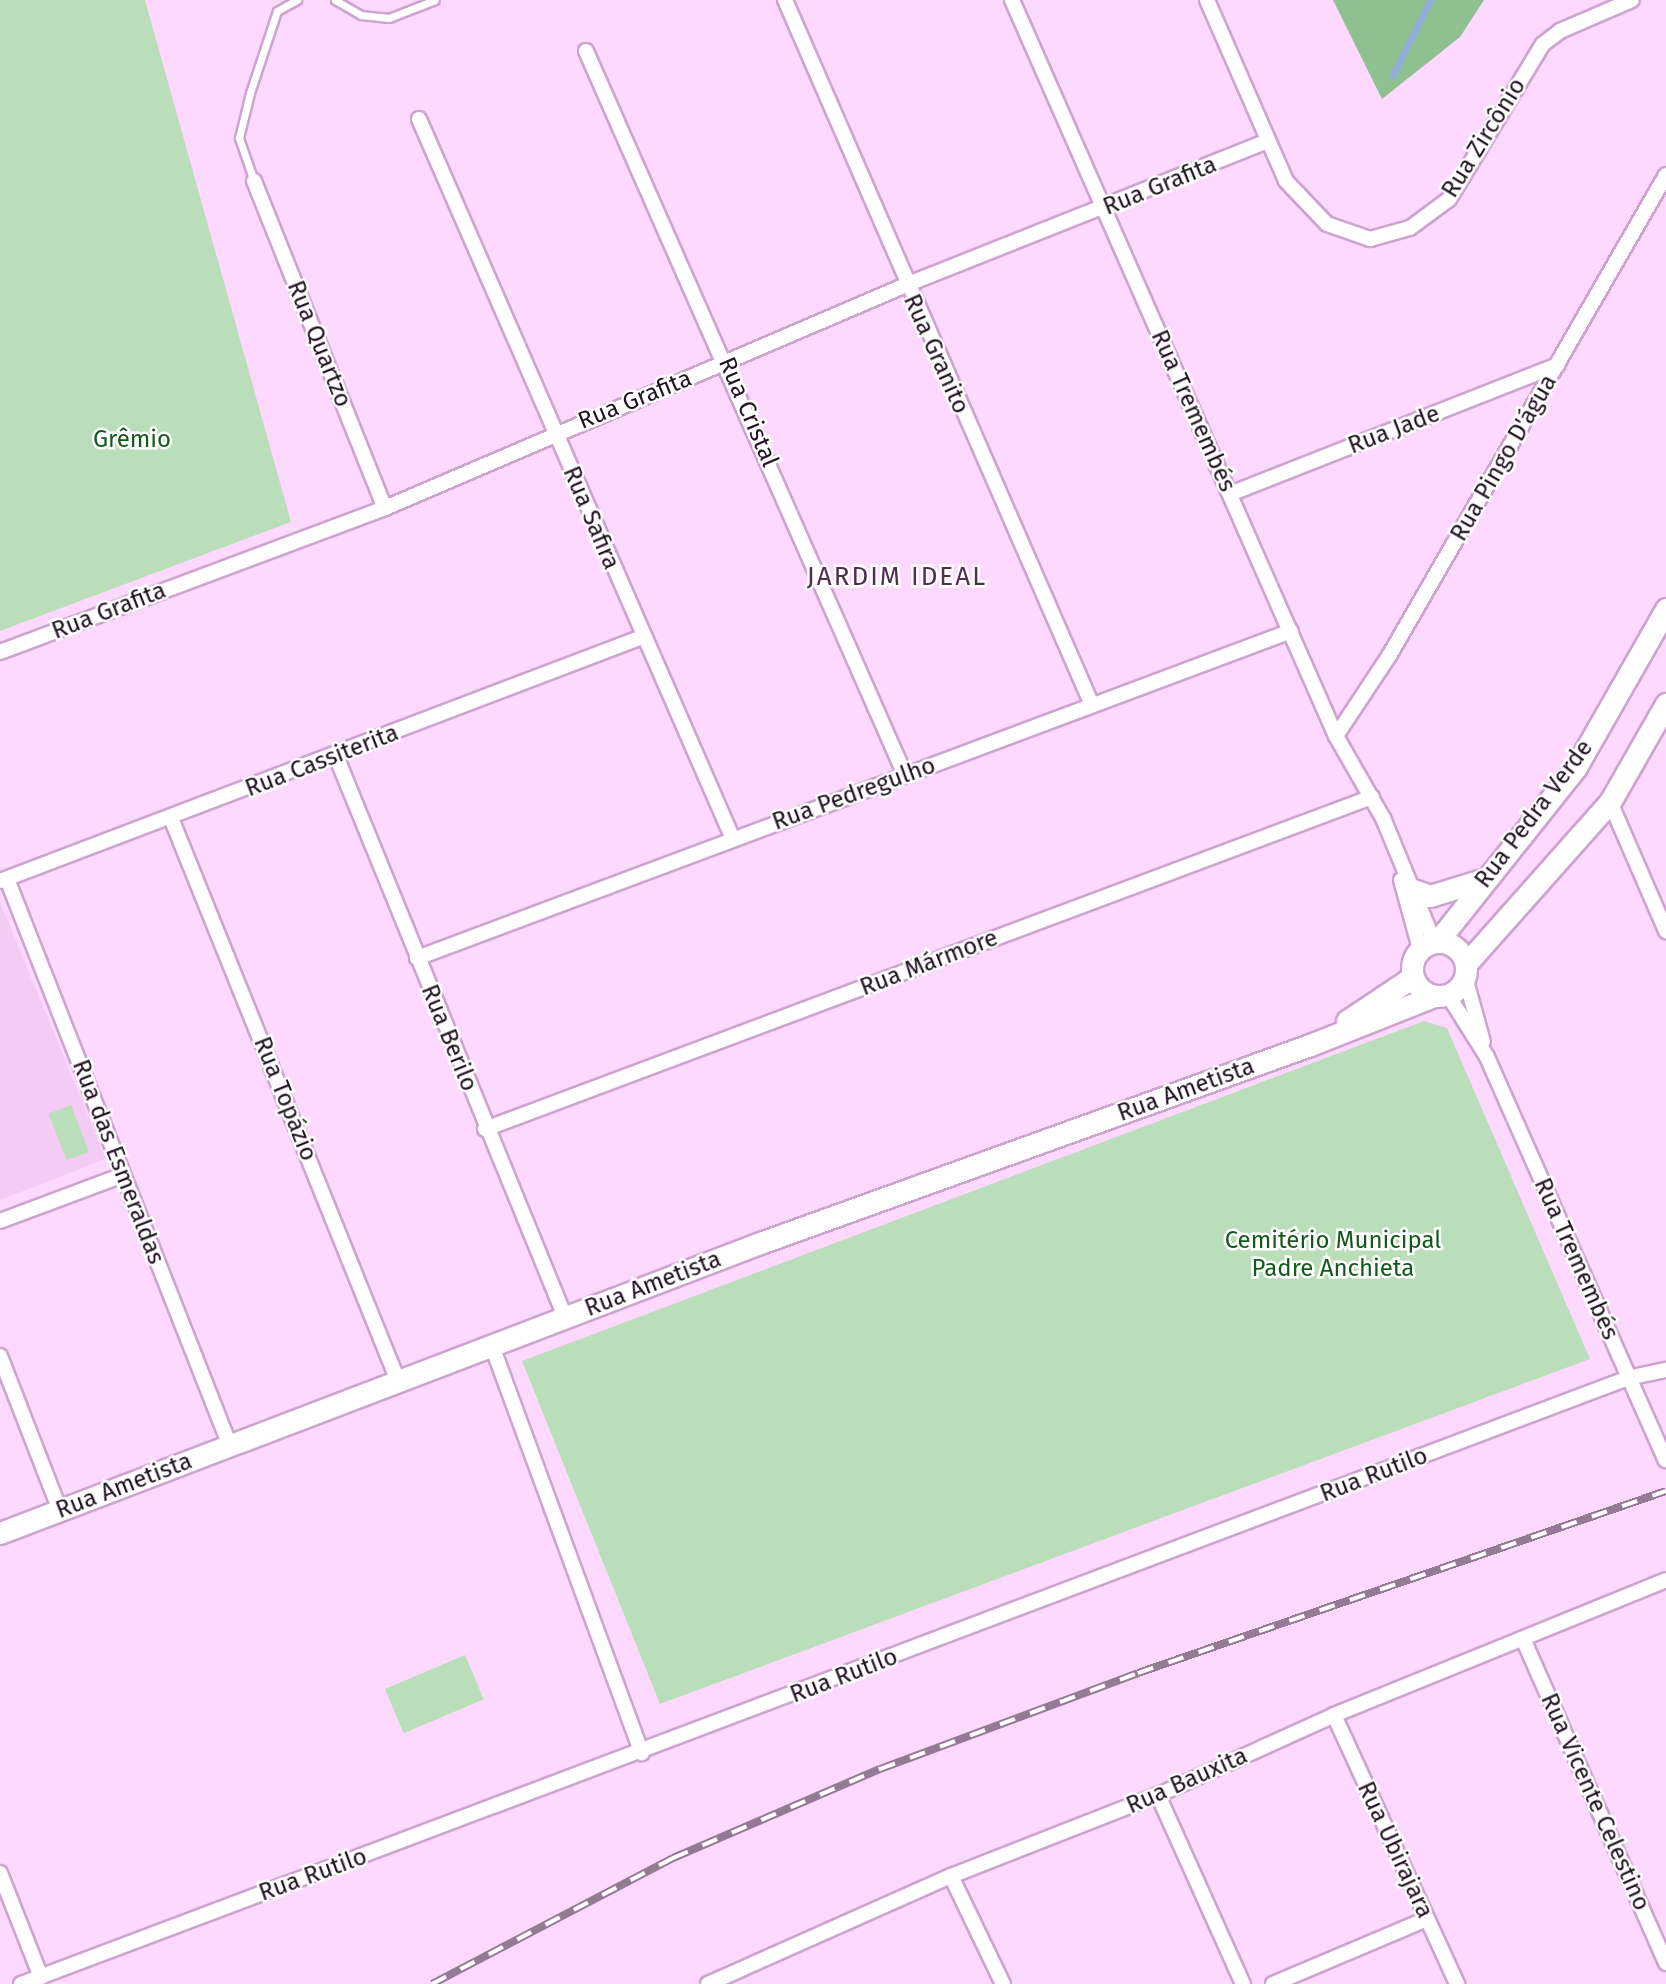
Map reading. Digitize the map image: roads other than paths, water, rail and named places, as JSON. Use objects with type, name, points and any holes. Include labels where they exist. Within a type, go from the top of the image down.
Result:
[{"type":"street","name":"Rua Granito","points":[[785,0],[906,285],[1092,705]]},
{"type":"street","name":"Rua Tremembés","points":[[1012,0],[1336,736],[1383,818],[1413,890],[1430,944]]},
{"type":"street","name":"Rua Zircônio","points":[[1207,0],[1286,181],[1327,224],[1370,239],[1410,228],[1449,199],[1543,44],[1560,31],[1632,0]]},
{"type":"street","name":"Rua Cristal","points":[[586,51],[727,364],[905,775]]},
{"type":"street","name":"Rua Safira","points":[[419,119],[642,637],[733,839]]},
{"type":"street","name":"Rua Grafita","points":[[0,652],[385,508],[554,432],[727,364],[906,285],[1104,209],[1267,141]]},
{"type":"street","name":"Rua Pingo D'água","points":[[1336,736],[1389,656],[1666,175]]},
{"type":"street","name":"Rua Quartzo","points":[[254,181],[385,508]]},
{"type":"street","name":"Rua Jade","points":[[1230,494],[1558,365]]},
{"type":"street","name":"Rua Pedra Verde","points":[[1430,944],[1576,767],[1666,609]]},
{"type":"street","name":"Rua Pedregulho","points":[[417,958],[1291,631]]},
{"type":"street","name":"Rua Cassiterita","points":[[3,880],[337,756],[642,637]]},
{"type":"street","name":"Rua Pedra Verde","points":[[1465,970],[1610,802],[1666,704]]},
{"type":"street","name":"Rua Berilo","points":[[337,756],[485,1129],[565,1318]]},
{"type":"street","name":"Rua Mármore","points":[[485,1129],[1372,797]]},
{"type":"street","points":[[1610,802],[1666,931]]},
{"type":"street","name":"Rua Topázio","points":[[171,818],[398,1381]]},
{"type":"street","name":"Rua Tremembés","points":[[1383,818],[1430,944]]},
{"type":"street","points":[[1413,890],[1430,896],[1454,892],[1487,877]]},
{"type":"street","name":"Rua das Esmeraldas","points":[[3,880],[230,1446]]},
{"type":"street","points":[[1430,944],[1458,949],[1465,970],[1441,996],[1421,990],[1413,977],[1412,962],[1430,944]]},
{"type":"street","name":"Rua Tremembés","points":[[1465,970],[1487,1057],[1666,1460]]},
{"type":"street","name":"Rua Ametista","points":[[1310,1045],[1413,977]]},
{"type":"street","name":"Rua Tremembés","points":[[1441,996],[1487,1057]]},
{"type":"street","name":"Rua Ametista","points":[[0,1533],[565,1318],[1441,996]]},
{"type":"street","points":[[0,1222],[123,1175]]},
{"type":"street","points":[[492,1346],[642,1753]]},
{"type":"street","points":[[0,1356],[60,1511]]},
{"type":"street","name":"Rua Rutilo","points":[[22,1984],[642,1753],[1628,1378],[1666,1370]]},
{"type":"street","name":"Rua Bauxita","points":[[708,1984],[950,1876],[1158,1795],[1334,1715],[1524,1642],[1666,1580]]},
{"type":"street","name":"Rua Vicente Celestino","points":[[1524,1642],[1666,1963]]},
{"type":"street","name":"Rua Ubirajara","points":[[1334,1715],[1457,1984]]},
{"type":"street","points":[[1158,1795],[1243,1984]]},
{"type":"street","points":[[0,1872],[41,1977]]},
{"type":"street","points":[[950,1876],[1003,1984]]},
{"type":"street","points":[[1273,1984],[1427,1919]]},
{"type":"lane","points":[[254,181],[239,138],[250,93],[277,11],[297,0]]},
{"type":"lane","points":[[335,0],[361,15],[389,18],[435,0]]},
{"type":"waterway","points":[[1393,76],[1431,0]]},
{"type":"railway","points":[[432,1984],[673,1858],[880,1769],[1138,1673],[1666,1491]]},
{"type":"district","name":"JARDIM IDEAL","points":[[897,577]]},
{"type":"park label","name":"Grêmio","points":[[132,440]]},
{"type":"park label","name":"Cemitério Municipal Padre Anchieta","points":[[1333,1255]]}]
